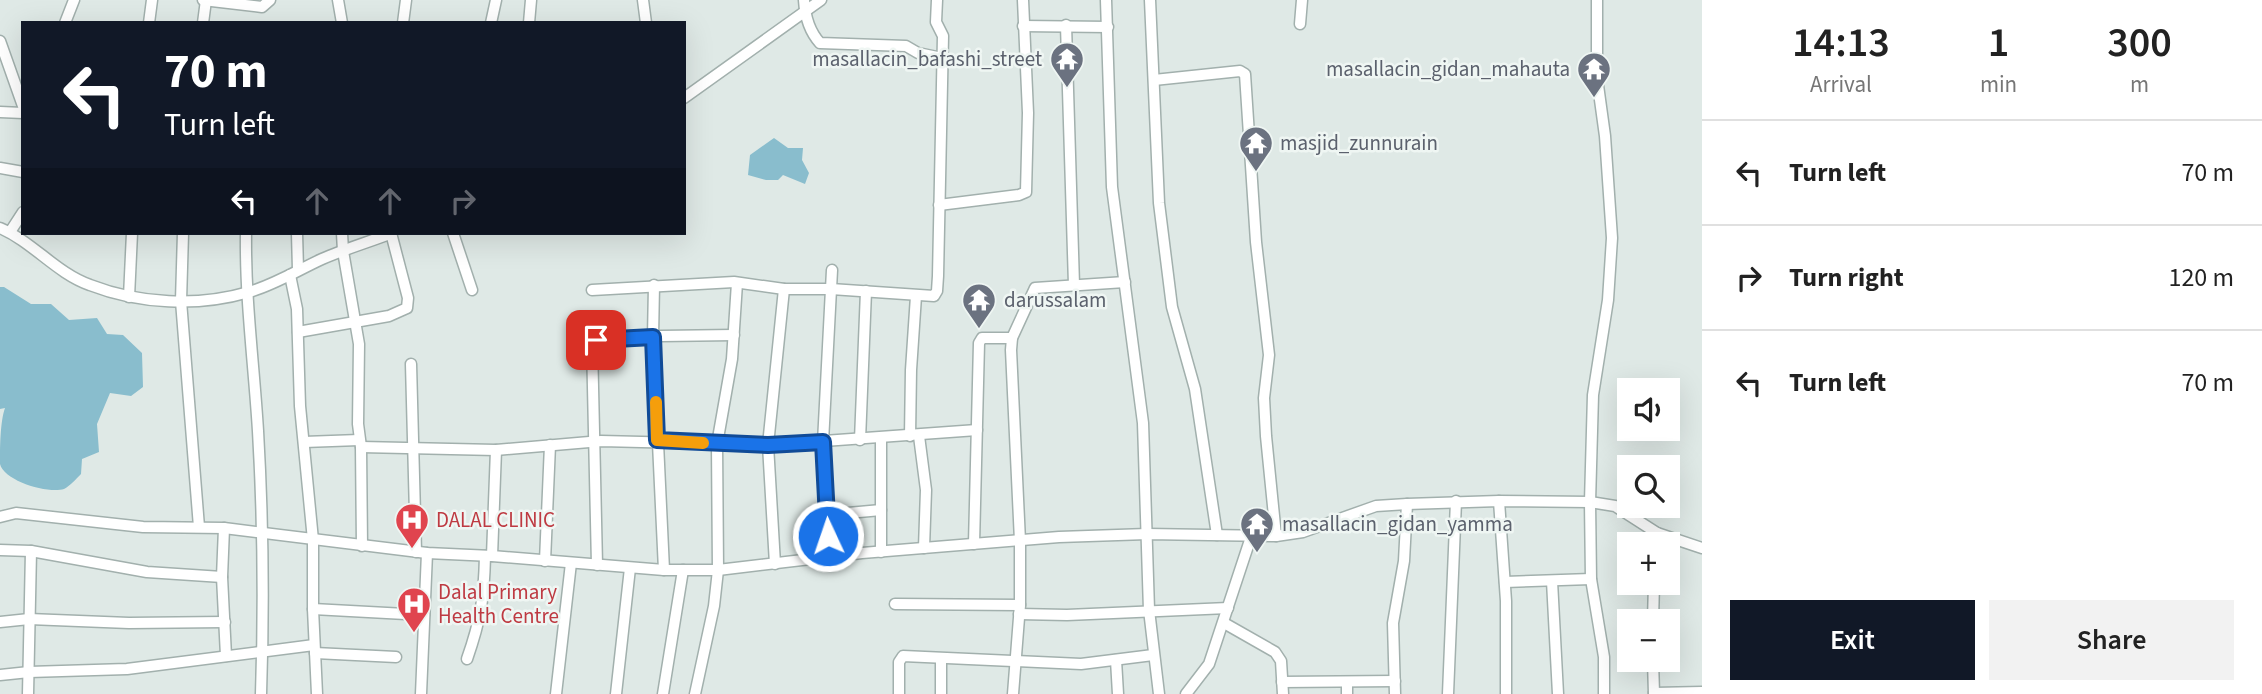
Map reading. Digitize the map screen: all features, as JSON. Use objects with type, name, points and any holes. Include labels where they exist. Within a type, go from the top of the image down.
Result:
[{"type":"street","points":[[66,21],[74,0]]},
{"type":"street","points":[[149,21],[152,0]]},
{"type":"street","points":[[203,21],[205,0],[262,7],[270,0]]},
{"type":"street","points":[[338,0],[342,21]]},
{"type":"street","points":[[404,21],[407,0]]},
{"type":"street","points":[[491,21],[496,0]]},
{"type":"street","points":[[529,21],[531,0]]},
{"type":"street","points":[[643,0],[646,21]]},
{"type":"street","points":[[804,0],[812,34],[820,43],[906,46],[918,53],[942,58]]},
{"type":"street","points":[[686,97],[821,0]]},
{"type":"street","points":[[593,290],[737,283],[784,289],[831,289],[934,296],[937,291],[943,36],[936,22],[937,0]]},
{"type":"street","points":[[939,205],[1026,192],[1028,113],[1023,0]]},
{"type":"street","points":[[1106,0],[1112,187],[1143,423],[1149,610],[1159,694]]},
{"type":"street","points":[[1150,0],[1159,203],[1172,307],[1195,389],[1217,535]]},
{"type":"street","points":[[1300,24],[1302,0]]},
{"type":"street","points":[[1597,0],[1597,78],[1605,136],[1612,238],[1608,300],[1593,395],[1590,502],[1591,579],[1604,657],[1604,694]]},
{"type":"street","points":[[1066,25],[1074,285]]},
{"type":"street","points":[[1023,26],[1108,27]]},
{"type":"street","points":[[0,41],[21,100]]},
{"type":"street","points":[[1154,80],[1240,71],[1245,74],[1256,242],[1269,355],[1264,398],[1276,536]]},
{"type":"street","points":[[0,112],[21,113]]},
{"type":"street","points":[[0,168],[21,172]]},
{"type":"street","points":[[21,214],[5,230],[64,271],[88,285],[129,297],[161,302],[249,292],[387,235]]},
{"type":"street","points":[[129,297],[132,235]]},
{"type":"street","points":[[183,235],[181,301],[200,527]]},
{"type":"street","points":[[246,235],[258,431],[261,694]]},
{"type":"street","points":[[297,235],[295,295],[300,406],[313,540],[317,694]]},
{"type":"street","points":[[342,235],[359,345],[362,546]]},
{"type":"street","points":[[298,332],[389,316],[403,311],[408,305],[392,235]]},
{"type":"street","points":[[454,235],[472,290]]},
{"type":"street","points":[[829,558],[823,442],[832,270]]},
{"type":"street","points":[[1013,694],[1020,609],[1020,541],[1012,338],[1035,288],[1125,282]]},
{"type":"street","points":[[695,694],[714,606],[718,570],[717,444],[734,335],[737,283]]},
{"type":"street","points":[[654,285],[653,337],[664,570]]},
{"type":"street","points":[[775,564],[768,445],[784,289]]},
{"type":"street","points":[[860,440],[866,291]]},
{"type":"street","points":[[916,296],[911,370],[914,436],[926,490],[925,548]]},
{"type":"street","points":[[597,565],[592,343],[596,340],[734,335]]},
{"type":"street","points":[[974,544],[980,340],[1012,338]]},
{"type":"street","points":[[411,364],[413,450],[422,553],[424,615],[421,694]]},
{"type":"street","points":[[303,442],[360,443],[413,450],[496,450],[594,441],[657,440],[768,445],[881,439],[977,430]]},
{"type":"street","points":[[881,439],[881,552]]},
{"type":"street","points":[[545,561],[550,445]]},
{"type":"street","points":[[467,659],[480,623],[496,450]]},
{"type":"street","points":[[0,517],[16,513],[143,527],[224,528],[422,553],[664,570],[718,570],[881,552],[1059,537],[1147,534],[1276,536],[1303,532],[1376,506],[1455,501],[1590,502],[1615,506],[1648,532]]},
{"type":"street","points":[[1448,694],[1455,501]]},
{"type":"street","points":[[1499,501],[1505,582],[1506,694]]},
{"type":"street","points":[[1395,694],[1393,623],[1404,561],[1407,504]]},
{"type":"street","points":[[827,515],[881,510]]},
{"type":"street","points":[[224,528],[222,577],[226,656]]},
{"type":"street","points":[[1186,694],[1209,664],[1251,537]]},
{"type":"street","points":[[1680,544],[1702,548]]},
{"type":"street","points":[[0,550],[31,551],[147,572],[222,577]]},
{"type":"street","points":[[28,694],[31,551]]},
{"type":"street","points":[[556,694],[571,563]]},
{"type":"street","points":[[616,694],[630,568]]},
{"type":"street","points":[[663,694],[683,570]]},
{"type":"street","points":[[1505,582],[1591,579]]},
{"type":"street","points":[[1552,581],[1558,694]]},
{"type":"street","points":[[895,604],[1020,609],[1067,615],[1228,608]]},
{"type":"street","points":[[313,609],[424,615]]},
{"type":"street","points":[[0,622],[29,619],[129,623],[225,622]]},
{"type":"street","points":[[1224,623],[1275,652],[1281,661],[1283,694]]},
{"type":"street","points":[[0,675],[29,671],[127,669],[262,652],[315,649],[396,657]]},
{"type":"street","points":[[899,694],[899,662],[903,656],[1080,664],[1153,655]]},
{"type":"street","points":[[941,659],[942,694]]},
{"type":"street","points":[[1116,660],[1118,694]]},
{"type":"street","points":[[1653,672],[1654,693],[1702,692]]},
{"type":"street","points":[[1347,681],[1347,694]]},
{"type":"street","points":[[1282,682],[1395,681]]},
{"type":"water","points":[[774,138],[788,148],[803,148],[802,160],[809,173],[805,184],[783,175],[778,180],[766,180],[748,175],[750,155]]},
{"type":"water","points":[[0,287],[31,304],[51,304],[69,320],[97,318],[107,334],[123,335],[142,353],[143,387],[131,396],[110,393],[97,424],[99,452],[82,459],[81,474],[64,489],[48,490],[28,485],[9,476],[0,464],[1,428],[5,408],[0,409]]},
{"type":"slow traffic","points":[[656,402],[657,440],[703,443]]},
{"type":"place","name":"masallacin_bafashi_street","points":[[1067,89]]},
{"type":"place","name":"masallacin_gidan_mahauta","points":[[1594,99]]},
{"type":"place","name":"masjid_zunnurain","points":[[1256,173]]},
{"type":"place","name":"darussalam","points":[[979,330]]},
{"type":"place","name":"DALAL CLINIC","points":[[412,550]]},
{"type":"place","name":"masallacin_gidan_yamma","points":[[1257,554]]},
{"type":"place","name":"Dalal Primary Health Centre","points":[[414,634]]},
{"type":"route","points":[[596,340],[653,337],[657,440],[768,445],[823,442],[828,536]]}]
